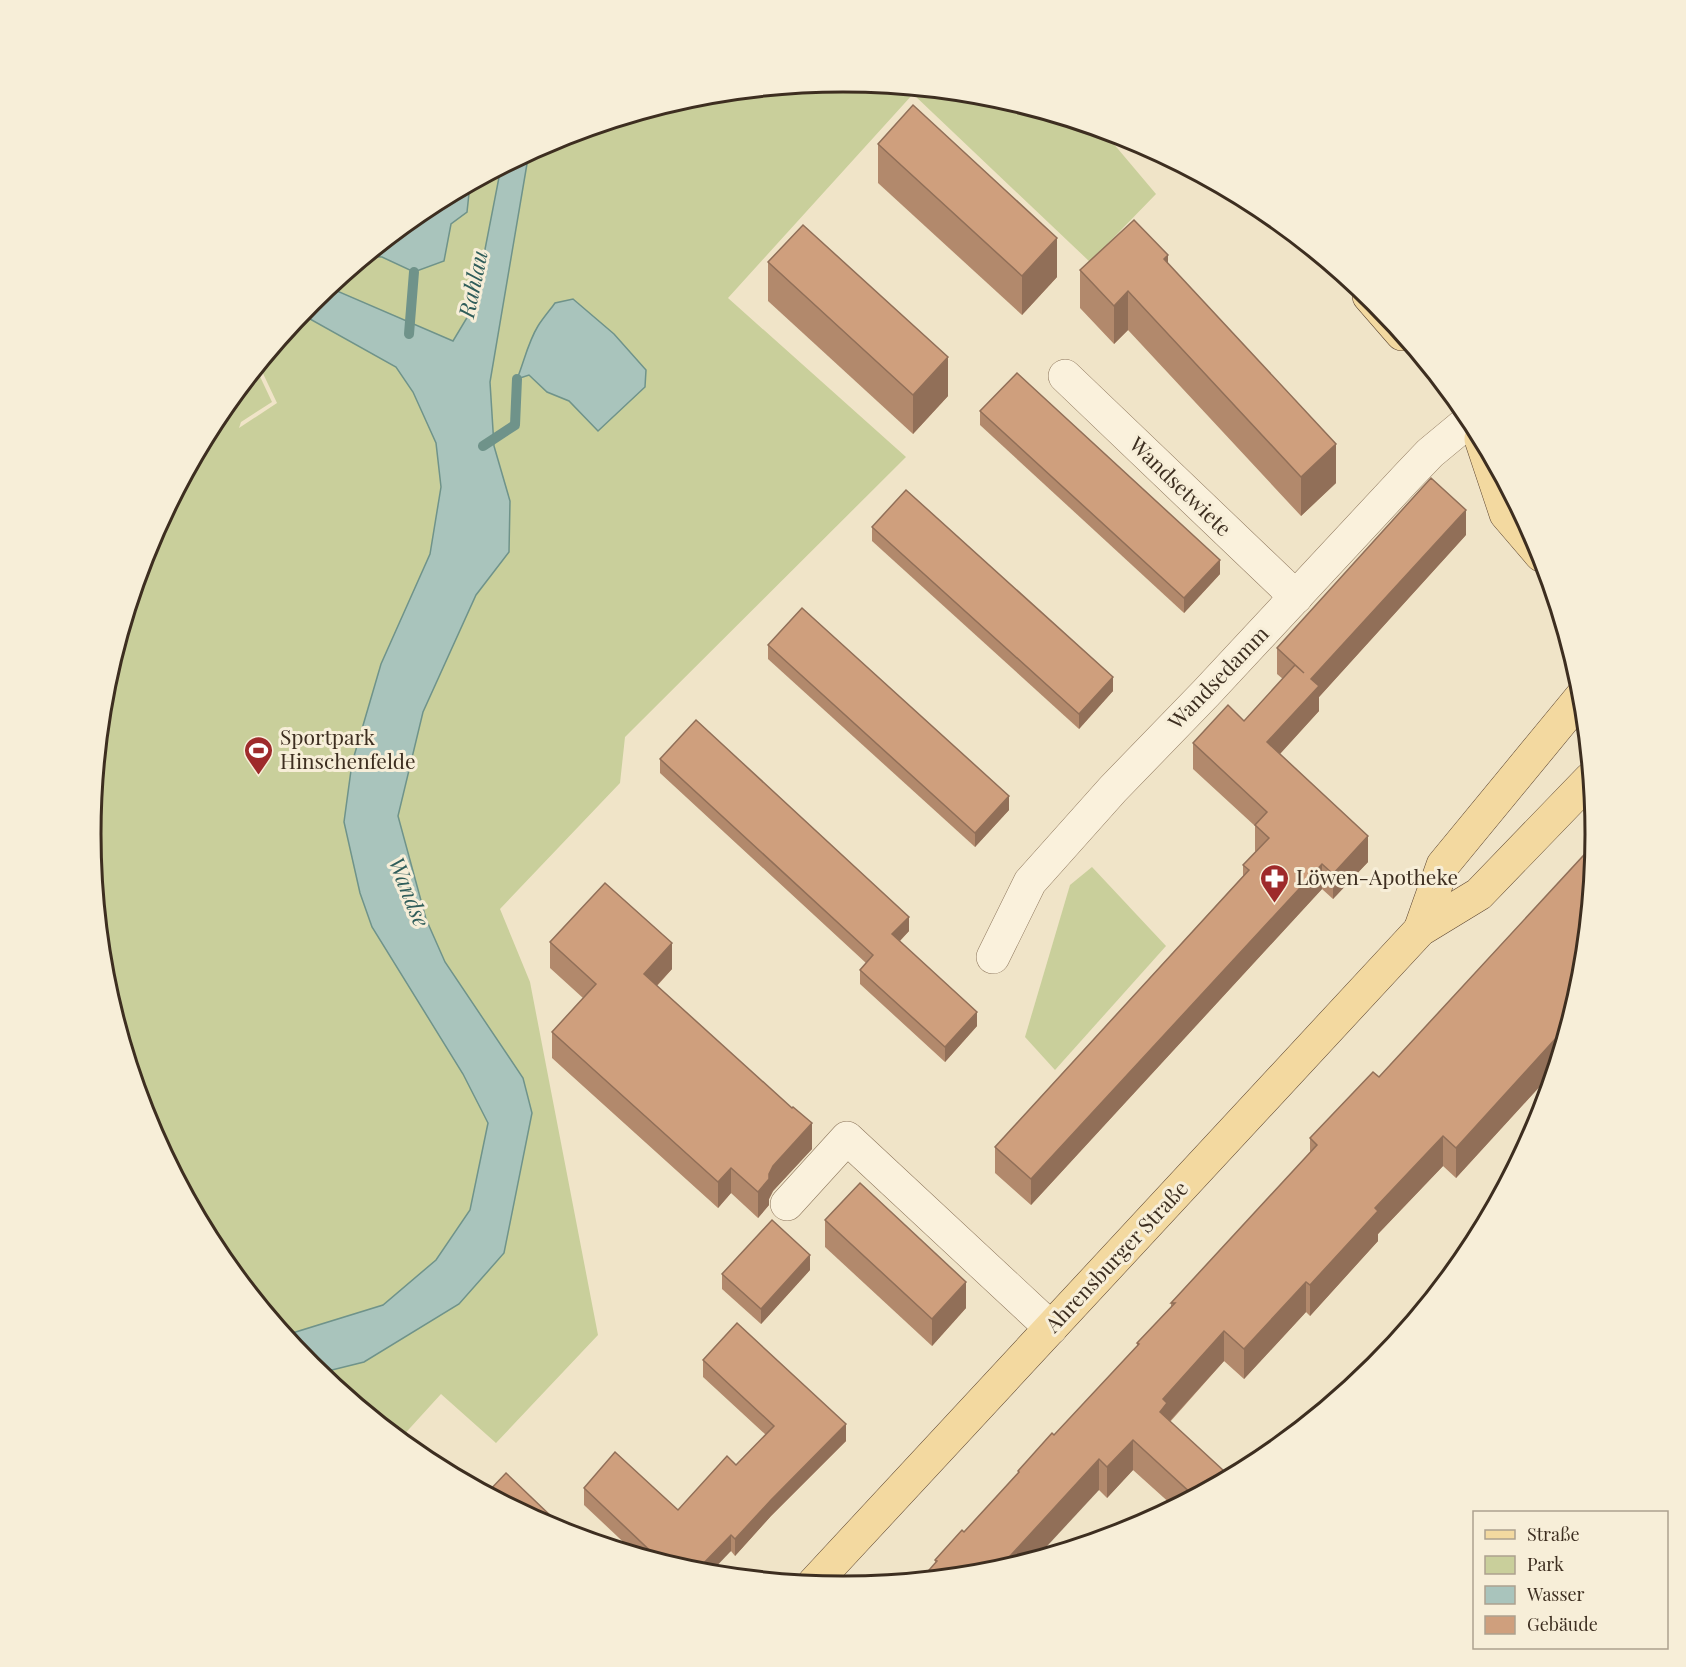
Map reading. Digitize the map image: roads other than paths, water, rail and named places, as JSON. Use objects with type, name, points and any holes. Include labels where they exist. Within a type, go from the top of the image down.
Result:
[{"type":"main road","points":[[1494,479],[1506,514],[1520,530]]},
{"type":"main road","name":"Ahrensburger Straße","points":[[1420,930],[1443,865],[1574,706]]},
{"type":"main road","name":"Ahrensburger Straße","points":[[821,1575],[1420,930],[1479,894],[1583,786]]},
{"type":"street","name":"Wandsetwiete","points":[[1065,376],[1296,597]]},
{"type":"street","name":"Wandsedamm","points":[[993,957],[1030,882],[1113,789],[1415,468],[1463,426]]},
{"type":"street","points":[[787,1204],[847,1138],[1051,1328]]},
{"type":"water","name":"Wandse","points":[[527,162],[490,382],[494,446],[510,501],[509,552],[476,595],[423,712],[398,816],[426,919],[445,962],[523,1078],[532,1113],[504,1253],[459,1304],[364,1362],[331,1370],[294,1333],[383,1305],[436,1260],[470,1210],[488,1123],[463,1074],[372,927],[360,893],[344,822],[352,763],[381,664],[430,554],[441,487],[436,443],[413,392],[396,367],[309,318],[338,291],[453,341],[474,306],[499,176]]},
{"type":"water","points":[[469,193],[467,212],[451,224],[444,261],[414,272],[377,257],[431,217]]},
{"type":"water","points":[[573,299],[614,334],[646,370],[645,387],[598,431],[569,401],[547,392],[529,375],[517,379],[531,339],[540,323],[555,303]]},
{"type":"waterway","points":[[409,334],[414,272]]},
{"type":"waterway","points":[[483,446],[515,425],[517,379]]},
{"type":"place","name":"Sportpark Hinschenfelde","points":[[259,776]]},
{"type":"place","name":"Löwen-Apotheke","points":[[1275,904]]},
{"type":"water label","name":"Rahlau","points":[[473,284]]}]
